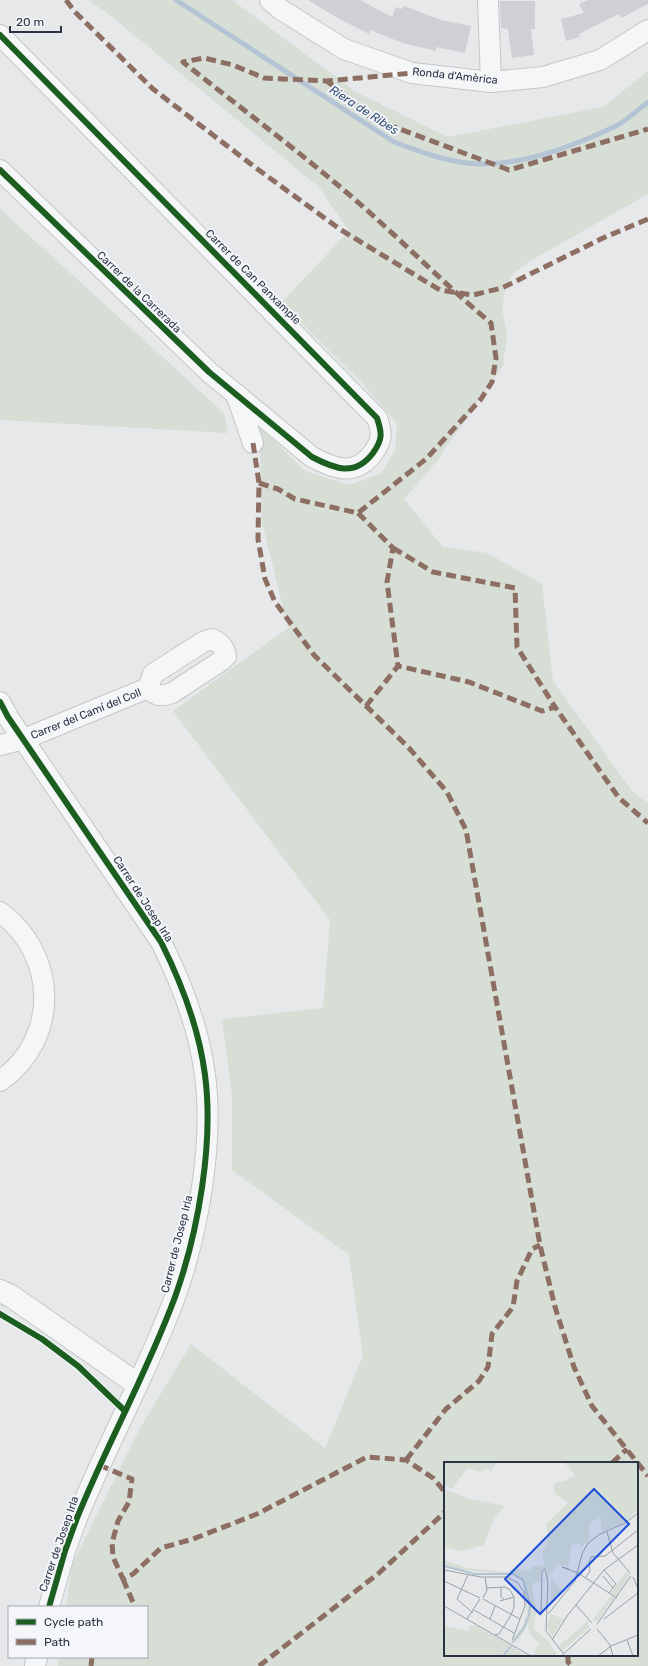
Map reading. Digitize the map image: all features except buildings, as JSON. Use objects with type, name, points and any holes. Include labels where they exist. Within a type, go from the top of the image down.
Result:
[{"type":"street","name":"Ronda d'Amèrica","points":[[270,0],[280,9],[344,49],[412,73],[491,82],[543,78],[600,60],[648,30]]},
{"type":"street","points":[[488,0],[491,82]]},
{"type":"street","name":"Carrer de Can Panxample","points":[[0,35],[377,418],[382,433],[377,448],[366,463],[353,469],[342,469],[326,464],[312,457],[270,421]]},
{"type":"street","name":"Carrer de la Carrerada","points":[[0,170],[26,197],[209,372],[270,421]]},
{"type":"street","points":[[0,192],[26,197]]},
{"type":"street","points":[[236,394],[253,443]]},
{"type":"street","name":"Carrer del Camí del Coll","points":[[0,745],[24,740],[148,688]]},
{"type":"street","name":"Carrer de Josep Irla","points":[[0,702],[8,717],[161,942],[180,981],[193,1019],[205,1074],[207,1124],[198,1211],[175,1297],[137,1384],[99,1465],[77,1518],[63,1558],[49,1606]]},
{"type":"street","points":[[0,912],[16,927],[34,951],[41,969],[44,988],[43,1013],[36,1039],[27,1054],[16,1067],[0,1081]]},
{"type":"street","points":[[0,1291],[11,1296],[137,1384]]},
{"type":"shaded area","points":[[88,0],[232,0],[356,92],[448,137],[603,107],[648,71],[648,194],[527,263],[514,273],[506,285],[502,309],[507,335],[503,366],[436,462],[404,499],[443,547],[487,553],[542,584],[553,681],[632,791],[648,803],[648,1666],[58,1666],[58,1658],[148,1658],[148,1606],[66,1606],[72,1564],[140,1428],[191,1344],[325,1448],[363,1356],[349,1255],[232,1170],[232,1095],[222,1019],[323,1008],[330,920],[173,711],[288,628],[262,522],[259,426],[305,471],[349,485],[382,473],[395,450],[397,424],[363,384],[281,303],[349,231],[319,187],[107,13]]},
{"type":"shaded area","points":[[0,209],[224,413],[228,433],[0,420]]},
{"type":"waterway","name":"Riera de Ribes","points":[[176,0],[394,142],[448,160],[485,164],[505,163],[544,154],[582,141],[616,126],[648,102]]},
{"type":"marked path","points":[[66,0],[75,12],[153,89],[256,168],[341,230],[440,290],[473,295],[502,288],[603,238],[648,219]]},
{"type":"marked path","points":[[259,483],[278,489],[295,499],[358,513],[426,459],[481,399],[492,382],[496,358],[491,323],[353,198],[183,62],[204,58],[233,65],[264,78],[327,81],[412,73]]},
{"type":"marked path","points":[[327,81],[373,119],[509,170],[648,129]]},
{"type":"marked path","points":[[253,443],[259,483],[258,539],[265,579],[275,602],[314,655],[409,748],[447,792],[466,830],[540,1245],[555,1307],[574,1367],[592,1406],[637,1462]]},
{"type":"marked path","points":[[358,513],[393,548],[387,582],[398,666]]},
{"type":"marked path","points":[[393,548],[433,572],[515,588],[517,647],[555,707]]},
{"type":"marked path","points":[[366,706],[398,666],[469,682],[542,711],[555,707],[619,798],[648,823]]},
{"type":"marked path","points":[[406,1460],[446,1409],[479,1381],[488,1367],[492,1334],[513,1307],[517,1281],[532,1249],[540,1245]]},
{"type":"marked path","points":[[613,1462],[627,1449]]},
{"type":"marked path","points":[[99,1465],[132,1479],[129,1502],[118,1521],[112,1543],[113,1557],[123,1579],[133,1574],[161,1548],[193,1539],[257,1514],[367,1457],[406,1460],[433,1478],[444,1491]]},
{"type":"marked path","points":[[638,1464],[648,1476]]},
{"type":"marked path","points":[[259,1666],[379,1573],[444,1513]]},
{"type":"marked path","points":[[123,1579],[135,1606]]},
{"type":"marked path","points":[[568,1656],[568,1662],[572,1666]]},
{"type":"marked path","points":[[91,1666],[92,1658]]},
{"type":"cycle path","points":[[0,35],[377,418],[381,436],[379,444],[373,453],[366,461],[352,468],[329,465],[312,457],[209,372],[0,170]]},
{"type":"cycle path","points":[[0,702],[8,717],[161,942],[183,990],[199,1040],[205,1075],[207,1101],[206,1158],[202,1188],[191,1245],[183,1272],[164,1325],[140,1381],[77,1518],[65,1551],[49,1606]]},
{"type":"cycle path","points":[[0,1314],[42,1339],[78,1366],[125,1411]]}]
